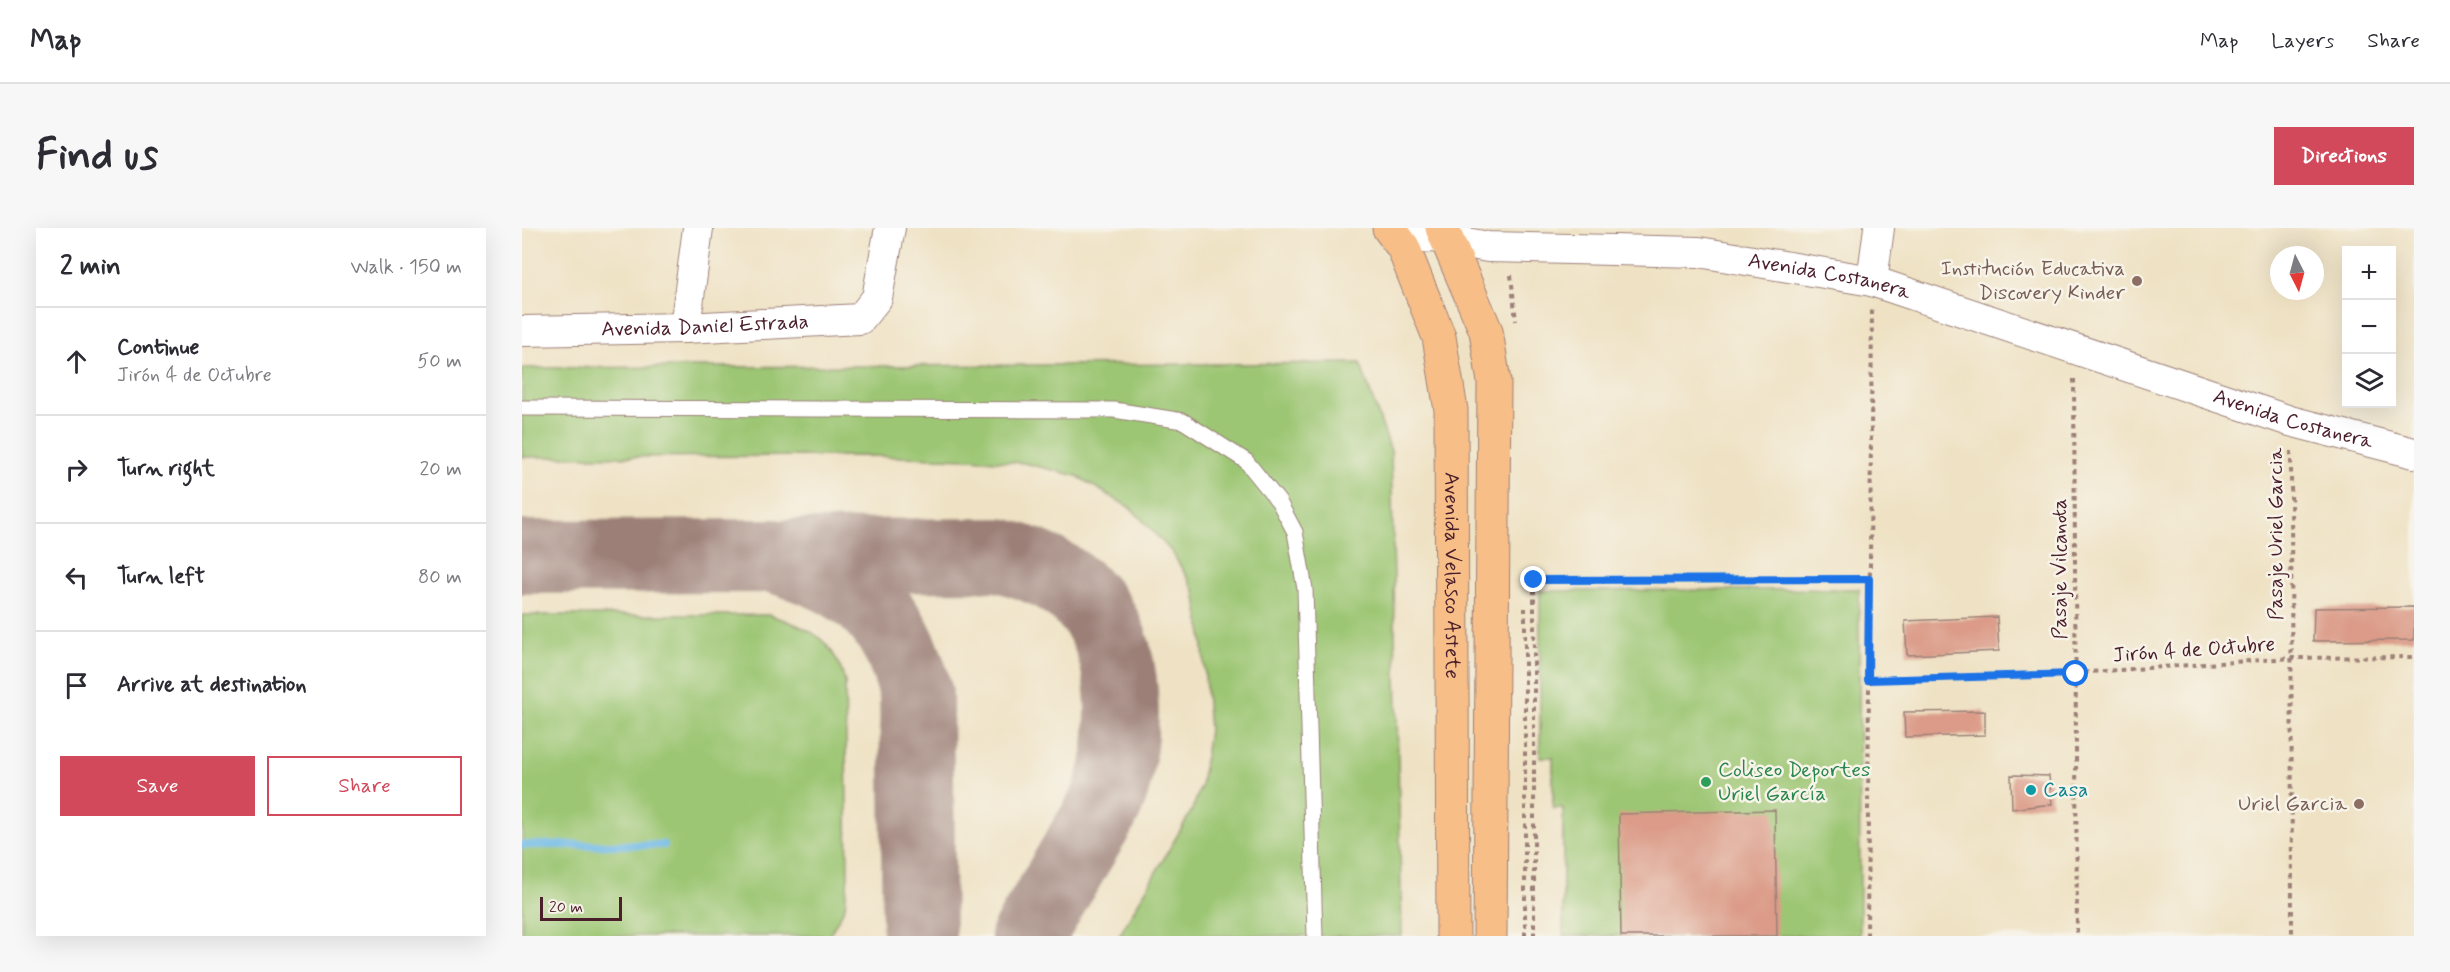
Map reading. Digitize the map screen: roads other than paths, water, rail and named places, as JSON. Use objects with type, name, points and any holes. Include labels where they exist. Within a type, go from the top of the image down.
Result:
[{"type":"highway","name":"Avenida Velasco Astete","points":[[1446,235],[1486,331],[1494,382],[1490,936]]},
{"type":"highway","name":"Avenida Velasco Astete","points":[[1396,238],[1439,337],[1451,410],[1453,936]]},
{"type":"street","points":[[685,328],[699,228]]},
{"type":"street","name":"Avenida Daniel Estrada","points":[[522,331],[685,328],[860,319],[877,298],[890,228]]},
{"type":"street","points":[[1872,281],[1879,228]]},
{"type":"street","name":"Avenida Costanera","points":[[1396,238],[1446,235],[1488,247],[1526,237],[1699,252],[1872,281],[2290,421],[2414,453]]},
{"type":"lane","points":[[522,408],[1114,410],[1183,422],[1246,461],[1279,502],[1295,532],[1305,589],[1315,936]]},
{"type":"waterway","points":[[522,845],[664,845]]},
{"type":"place","name":"Institución Educativa Discovery Kinder","points":[[2137,281]]},
{"type":"place","name":"Coliseo Deportes Uriel García","points":[[1706,782]]},
{"type":"place","name":"Casa","points":[[2031,790]]},
{"type":"place","name":"Uriel Garcia","points":[[2359,804]]}]
